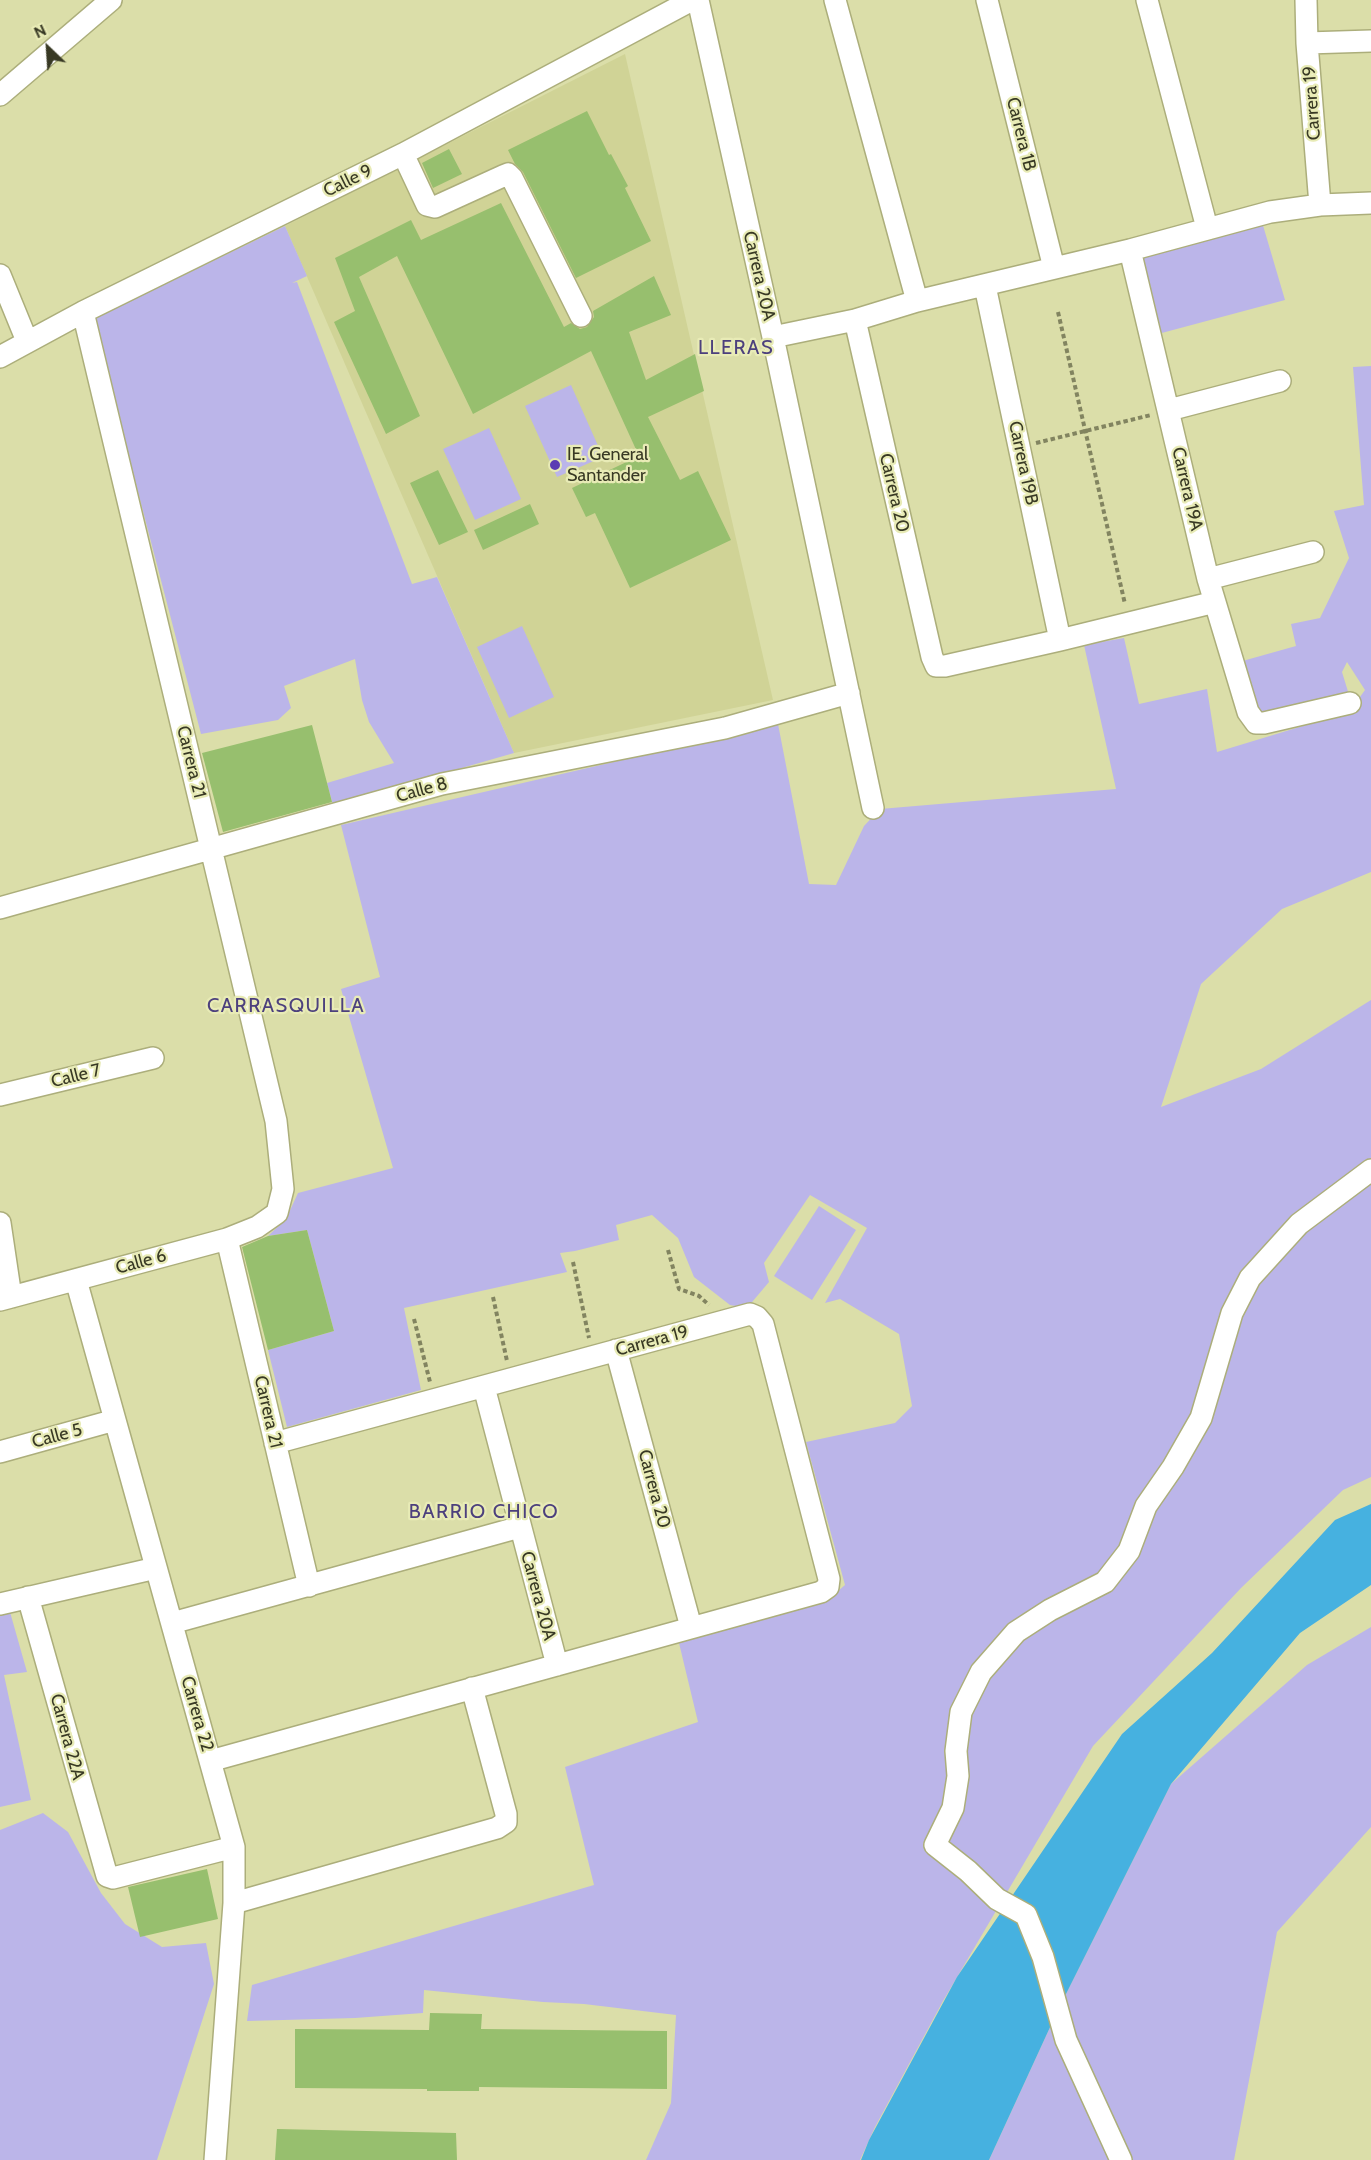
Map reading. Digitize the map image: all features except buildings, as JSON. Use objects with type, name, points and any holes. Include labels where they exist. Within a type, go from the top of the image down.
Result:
[{"type":"street","points":[[0,94],[111,0]]},
{"type":"street","name":"Calle 9","points":[[0,357],[83,312],[403,154],[692,0]]},
{"type":"street","name":"Carrera 20A","points":[[698,0],[773,337],[873,808]]},
{"type":"street","points":[[835,0],[917,301]]},
{"type":"street","name":"Carrera 1B","points":[[987,0],[1054,268]]},
{"type":"street","points":[[1147,0],[1207,228]]},
{"type":"street","name":"Carrera 19","points":[[1306,0],[1320,205]]},
{"type":"street","points":[[1308,43],[1371,41]]},
{"type":"street","points":[[403,154],[427,205],[435,207],[508,174],[581,316]]},
{"type":"street","points":[[773,337],[855,320],[917,301],[1130,250],[1270,212],[1320,205],[1371,203]]},
{"type":"street","name":"Carrera 19A","points":[[1130,250],[1208,579],[1248,712],[1256,723],[1264,723],[1350,702]]},
{"type":"street","points":[[0,275],[27,341]]},
{"type":"street","name":"Carrera 19B","points":[[985,286],[1060,640]]},
{"type":"street","name":"Carrera 21","points":[[83,312],[276,1121],[283,1189],[277,1213]]},
{"type":"street","name":"Carrera 20","points":[[855,320],[932,657],[936,666],[945,666],[1060,640]]},
{"type":"street","points":[[1169,410],[1280,381]]},
{"type":"street","points":[[1208,579],[1313,552]]},
{"type":"street","points":[[1060,640],[1215,602]]},
{"type":"street","name":"Calle 8","points":[[0,908],[442,784],[725,728],[849,693]]},
{"type":"street","name":"Calle 7","points":[[0,1095],[153,1058]]},
{"type":"street","points":[[1120,2160],[1066,2040],[1043,1957],[1026,1915],[997,1899],[968,1871],[935,1845],[953,1808],[958,1776],[956,1751],[961,1712],[981,1672],[1016,1632],[1050,1610],[1105,1582],[1129,1551],[1146,1506],[1173,1467],[1201,1418],[1232,1313],[1250,1278],[1299,1224],[1371,1170]]},
{"type":"street","name":"Calle 6","points":[[6,1298],[227,1239],[257,1227],[277,1213]]},
{"type":"street","points":[[0,1223],[6,1298]]},
{"type":"street","name":"Carrera 21","points":[[227,1239],[309,1586]]},
{"type":"street","name":"Carrera 22","points":[[76,1280],[234,1847],[234,1903],[215,2160]]},
{"type":"street","name":"Carrera 19","points":[[275,1443],[750,1314],[758,1317],[763,1324],[829,1579],[828,1587],[821,1592],[691,1627]]},
{"type":"street","name":"Carrera 20","points":[[616,1350],[691,1627]]},
{"type":"street","name":"Carrera 20A","points":[[484,1387],[556,1665]]},
{"type":"street","name":"Calle 5","points":[[0,1452],[115,1420]]},
{"type":"street","points":[[172,1623],[520,1527]]},
{"type":"street","points":[[0,1604],[156,1568]]},
{"type":"street","name":"Carrera 22A","points":[[28,1597],[106,1875],[113,1878],[234,1847]]},
{"type":"street","points":[[210,1761],[691,1627]]},
{"type":"street","points":[[234,1903],[497,1828],[506,1822],[506,1814],[472,1688]]},
{"type":"path","points":[[1058,312],[1129,623]]},
{"type":"path","points":[[1019,447],[1169,410]]},
{"type":"path","points":[[668,1250],[680,1289],[699,1296],[728,1321]]},
{"type":"path","points":[[573,1262],[593,1357]]},
{"type":"path","points":[[493,1298],[511,1379]]},
{"type":"path","points":[[414,1319],[434,1400]]},
{"type":"shaded area","name":"IE. General Santander","points":[[625,54],[773,700],[514,753],[285,226]]},
{"type":"shaded area","points":[[1262,222],[1285,300],[1158,334],[1140,256]]},
{"type":"shaded area","points":[[285,226],[307,276],[292,283],[297,282],[412,584],[437,577],[514,753],[333,805],[327,783],[394,763],[369,722],[362,700],[355,659],[284,686],[291,708],[278,720],[201,734],[93,319]]},
{"type":"shaded area","points":[[1371,366],[1371,872],[1282,909],[1201,984],[1161,1107],[1261,1069],[1371,1000],[1371,1477],[1343,1490],[1241,1588],[1093,1746],[943,2001],[875,2127],[860,2160],[646,2160],[671,2103],[676,2015],[584,2004],[424,1990],[423,2013],[355,2018],[247,2021],[252,1985],[594,1885],[565,1767],[698,1722],[679,1643],[825,1602],[845,1585],[806,1442],[895,1423],[912,1406],[899,1334],[840,1299],[825,1303],[867,1228],[810,1195],[764,1263],[769,1282],[747,1308],[730,1305],[694,1277],[678,1238],[652,1215],[616,1225],[619,1240],[560,1253],[567,1272],[404,1308],[421,1390],[287,1427],[268,1350],[334,1331],[307,1230],[268,1236],[286,1219],[298,1193],[393,1168],[341,989],[380,977],[341,825],[778,724],[809,884],[836,885],[864,826],[880,809],[1116,789],[1084,645],[1124,638],[1139,704],[1207,689],[1217,752],[1349,712],[1365,690],[1347,662],[1342,672],[1350,698],[1258,719],[1239,662],[1296,646],[1291,624],[1320,618],[1349,558],[1334,511],[1364,505],[1353,367]]},
{"type":"shaded area","points":[[571,385],[603,457],[557,477],[525,406]]},
{"type":"shaded area","points":[[489,428],[521,499],[475,520],[443,449]]},
{"type":"shaded area","points":[[522,626],[554,697],[509,718],[477,647]]},
{"type":"shaded area","points":[[819,1206],[856,1230],[812,1300],[774,1276]]},
{"type":"shaded area","points":[[10,1612],[27,1672],[4,1675],[31,1800],[0,1807],[0,1614]]},
{"type":"shaded area","points":[[1371,1627],[1371,1827],[1277,1932],[1234,2160],[989,2160],[1057,2012],[1171,1784],[1307,1665]]},
{"type":"shaded area","points":[[43,1813],[68,1832],[101,1893],[125,1924],[162,1947],[206,1943],[214,1984],[157,2160],[0,2160],[0,1830]]},
{"type":"water","points":[[1371,1504],[1371,1585],[1300,1633],[1171,1784],[1057,2012],[989,2160],[861,2160],[869,2140],[957,1977],[1122,1734],[1212,1653],[1335,1520]]},
{"type":"place","name":"IE. General Santander","points":[[555,465]]},
{"type":"district","name":"LLERAS","points":[[736,348]]},
{"type":"district","name":"CARRASQUILLA","points":[[286,1006]]},
{"type":"district","name":"BARRIO CHICO","points":[[484,1512]]}]
